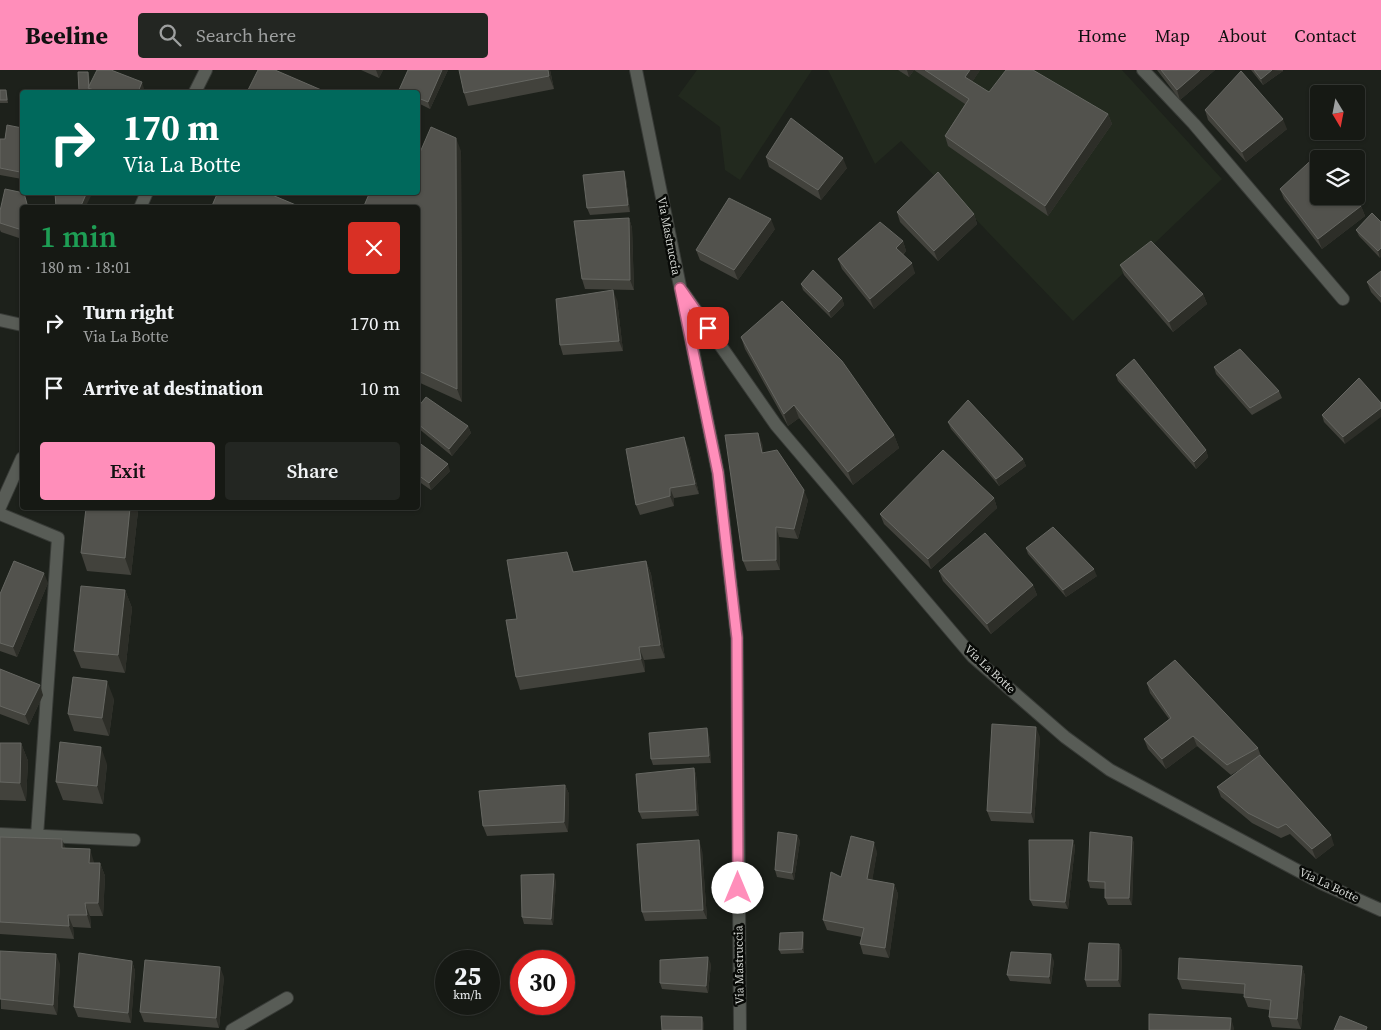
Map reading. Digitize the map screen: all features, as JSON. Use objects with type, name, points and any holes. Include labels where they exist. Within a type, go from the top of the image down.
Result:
[{"type":"street","points":[[196,90],[206,70]]},
{"type":"street","name":"Via Mastruccia","points":[[636,70],[718,473],[737,638],[740,1030]]},
{"type":"street","points":[[1143,70],[1194,124],[1343,299]]},
{"type":"street","name":"Via La Botte","points":[[680,288],[776,425],[980,663],[1064,737],[1110,770],[1321,883],[1381,910]]},
{"type":"street","points":[[0,320],[20,325]]},
{"type":"street","points":[[0,507],[20,462]]},
{"type":"street","points":[[0,514],[58,538],[37,836]]},
{"type":"street","points":[[0,834],[134,840]]},
{"type":"street","points":[[232,1030],[286,998]]},
{"type":"shaded area","points":[[697,70],[812,70],[740,180],[725,170],[720,127],[678,96]]},
{"type":"shaded area","points":[[828,70],[1122,70],[1222,179],[1073,321],[901,141],[875,164]]},
{"type":"building","points":[[97,70],[111,70],[142,82],[139,90],[94,90],[88,88]]},
{"type":"building","points":[[258,70],[275,70],[321,90],[248,90]]},
{"type":"building","points":[[408,70],[442,70],[428,102],[420,99],[420,90],[399,90]]},
{"type":"building","points":[[459,70],[548,70],[549,76],[464,93]]},
{"type":"building","points":[[925,70],[970,70],[965,77],[989,92],[1006,70],[1033,70],[1108,114],[1045,206],[945,136],[969,99]]},
{"type":"building","points":[[1161,70],[1200,70],[1177,90]]},
{"type":"building","points":[[1254,70],[1272,70],[1261,79]]},
{"type":"building","points":[[1241,71],[1283,119],[1242,152],[1205,110]]},
{"type":"building","points":[[78,72],[88,72],[89,90],[79,90]]},
{"type":"building","points":[[0,90],[6,90],[7,100],[0,100]]},
{"type":"building","points":[[791,118],[843,158],[818,190],[766,157]]},
{"type":"building","points":[[7,125],[20,128],[20,172],[0,168],[0,139],[5,139]]},
{"type":"building","points":[[431,127],[456,138],[457,389],[420,372],[420,205],[364,205],[369,195],[420,195],[420,152]]},
{"type":"building","points":[[1310,161],[1310,205],[1361,206],[1318,239],[1280,189]]},
{"type":"building","points":[[624,171],[628,205],[587,208],[583,175]]},
{"type":"building","points":[[938,172],[974,214],[934,251],[897,212]]},
{"type":"building","points":[[5,189],[25,195],[28,205],[20,205],[20,229],[0,223],[0,211]]},
{"type":"building","points":[[55,195],[86,195],[81,205],[56,205]]},
{"type":"building","points":[[217,195],[272,195],[296,205],[212,205]]},
{"type":"building","points":[[729,198],[771,219],[734,270],[696,250]]},
{"type":"building","points":[[1372,213],[1381,222],[1381,248],[1378,251],[1356,230]]},
{"type":"building","points":[[629,218],[630,280],[582,279],[574,221]]},
{"type":"building","points":[[880,222],[903,241],[896,248],[912,263],[870,299],[838,259]]},
{"type":"building","points":[[1151,241],[1203,294],[1169,322],[1120,265]]},
{"type":"building","points":[[813,270],[842,298],[829,312],[801,284]]},
{"type":"building","points":[[1381,271],[1381,297],[1367,282]]},
{"type":"building","points":[[613,290],[619,341],[560,345],[556,299]]},
{"type":"building","points":[[782,301],[842,361],[894,435],[848,472],[794,405],[784,414],[741,337]]},
{"type":"building","points":[[1240,349],[1279,391],[1250,408],[1214,367]]},
{"type":"building","points":[[1134,359],[1206,450],[1194,462],[1116,375]]},
{"type":"building","points":[[1359,378],[1381,403],[1381,408],[1343,437],[1322,415]]},
{"type":"building","points":[[426,397],[468,426],[449,449],[420,426],[420,404]]},
{"type":"building","points":[[968,400],[1023,459],[996,479],[948,422]]},
{"type":"building","points":[[758,433],[762,453],[777,450],[804,490],[794,529],[776,527],[776,560],[743,561],[725,435]]},
{"type":"building","points":[[684,437],[695,484],[670,488],[670,496],[636,505],[626,449]]},
{"type":"building","points":[[420,443],[448,464],[429,483],[420,476]]},
{"type":"building","points":[[943,450],[994,498],[928,559],[880,514]]},
{"type":"building","points":[[86,510],[130,510],[125,558],[81,553]]},
{"type":"building","points":[[1053,527],[1094,569],[1063,590],[1026,548]]},
{"type":"building","points":[[985,533],[1033,585],[987,624],[939,571]]},
{"type":"building","points":[[567,552],[573,572],[646,561],[660,645],[639,647],[641,659],[516,677],[506,620],[517,619],[507,560]]},
{"type":"building","points":[[14,561],[44,573],[13,647],[0,643],[0,594]]},
{"type":"building","points":[[81,586],[125,590],[118,655],[74,651]]},
{"type":"building","points":[[1175,660],[1258,748],[1227,765],[1193,736],[1162,759],[1144,739],[1171,718],[1147,683]]},
{"type":"building","points":[[0,669],[40,685],[25,715],[0,706]]},
{"type":"building","points":[[73,677],[107,681],[102,718],[68,714]]},
{"type":"building","points":[[992,724],[1036,727],[1031,813],[987,811]]},
{"type":"building","points":[[707,728],[709,756],[651,759],[649,733]]},
{"type":"building","points":[[60,742],[101,747],[97,786],[56,782]]},
{"type":"building","points":[[0,743],[21,743],[20,783],[0,782]]},
{"type":"building","points":[[1260,755],[1331,835],[1312,849],[1286,824],[1278,828],[1248,813],[1217,787]]},
{"type":"building","points":[[694,768],[696,810],[639,812],[636,774]]},
{"type":"building","points":[[565,785],[564,822],[483,826],[479,791]]},
{"type":"building","points":[[778,832],[797,835],[792,873],[775,870]]},
{"type":"building","points":[[1090,832],[1132,837],[1129,898],[1105,898],[1105,882],[1088,881]]},
{"type":"building","points":[[851,836],[874,842],[867,879],[894,884],[885,948],[860,944],[864,928],[823,920],[831,872],[841,877]]},
{"type":"building","points":[[0,837],[62,839],[62,848],[90,849],[89,863],[100,863],[98,903],[85,903],[87,915],[68,915],[69,926],[0,922]]},
{"type":"building","points":[[699,840],[703,910],[642,912],[637,844]]},
{"type":"building","points":[[1029,840],[1073,840],[1065,902],[1030,900]]},
{"type":"building","points":[[554,874],[551,919],[522,917],[521,875]]},
{"type":"building","points":[[803,932],[802,949],[779,950],[780,933]]},
{"type":"building","points":[[1089,943],[1119,944],[1118,980],[1085,980]]},
{"type":"building","points":[[0,951],[56,954],[53,1005],[0,999]]},
{"type":"building","points":[[1011,952],[1051,954],[1049,977],[1007,975]]},
{"type":"building","points":[[79,953],[132,961],[128,1013],[74,1007]]},
{"type":"building","points":[[708,957],[706,986],[660,983],[660,960]]},
{"type":"building","points":[[1179,958],[1302,966],[1297,1019],[1269,1017],[1271,1000],[1244,997],[1245,984],[1178,979]]},
{"type":"building","points":[[145,960],[220,967],[216,1018],[140,1012]]},
{"type":"building","points":[[1149,1014],[1231,1018],[1230,1030],[1149,1030]]},
{"type":"building","points":[[661,1016],[702,1017],[702,1030],[662,1030]]},
{"type":"building","points":[[1340,1016],[1367,1027],[1366,1030],[1334,1030]]},
{"type":"route","points":[[708,328],[680,288],[718,473],[737,638],[738,888]]}]
